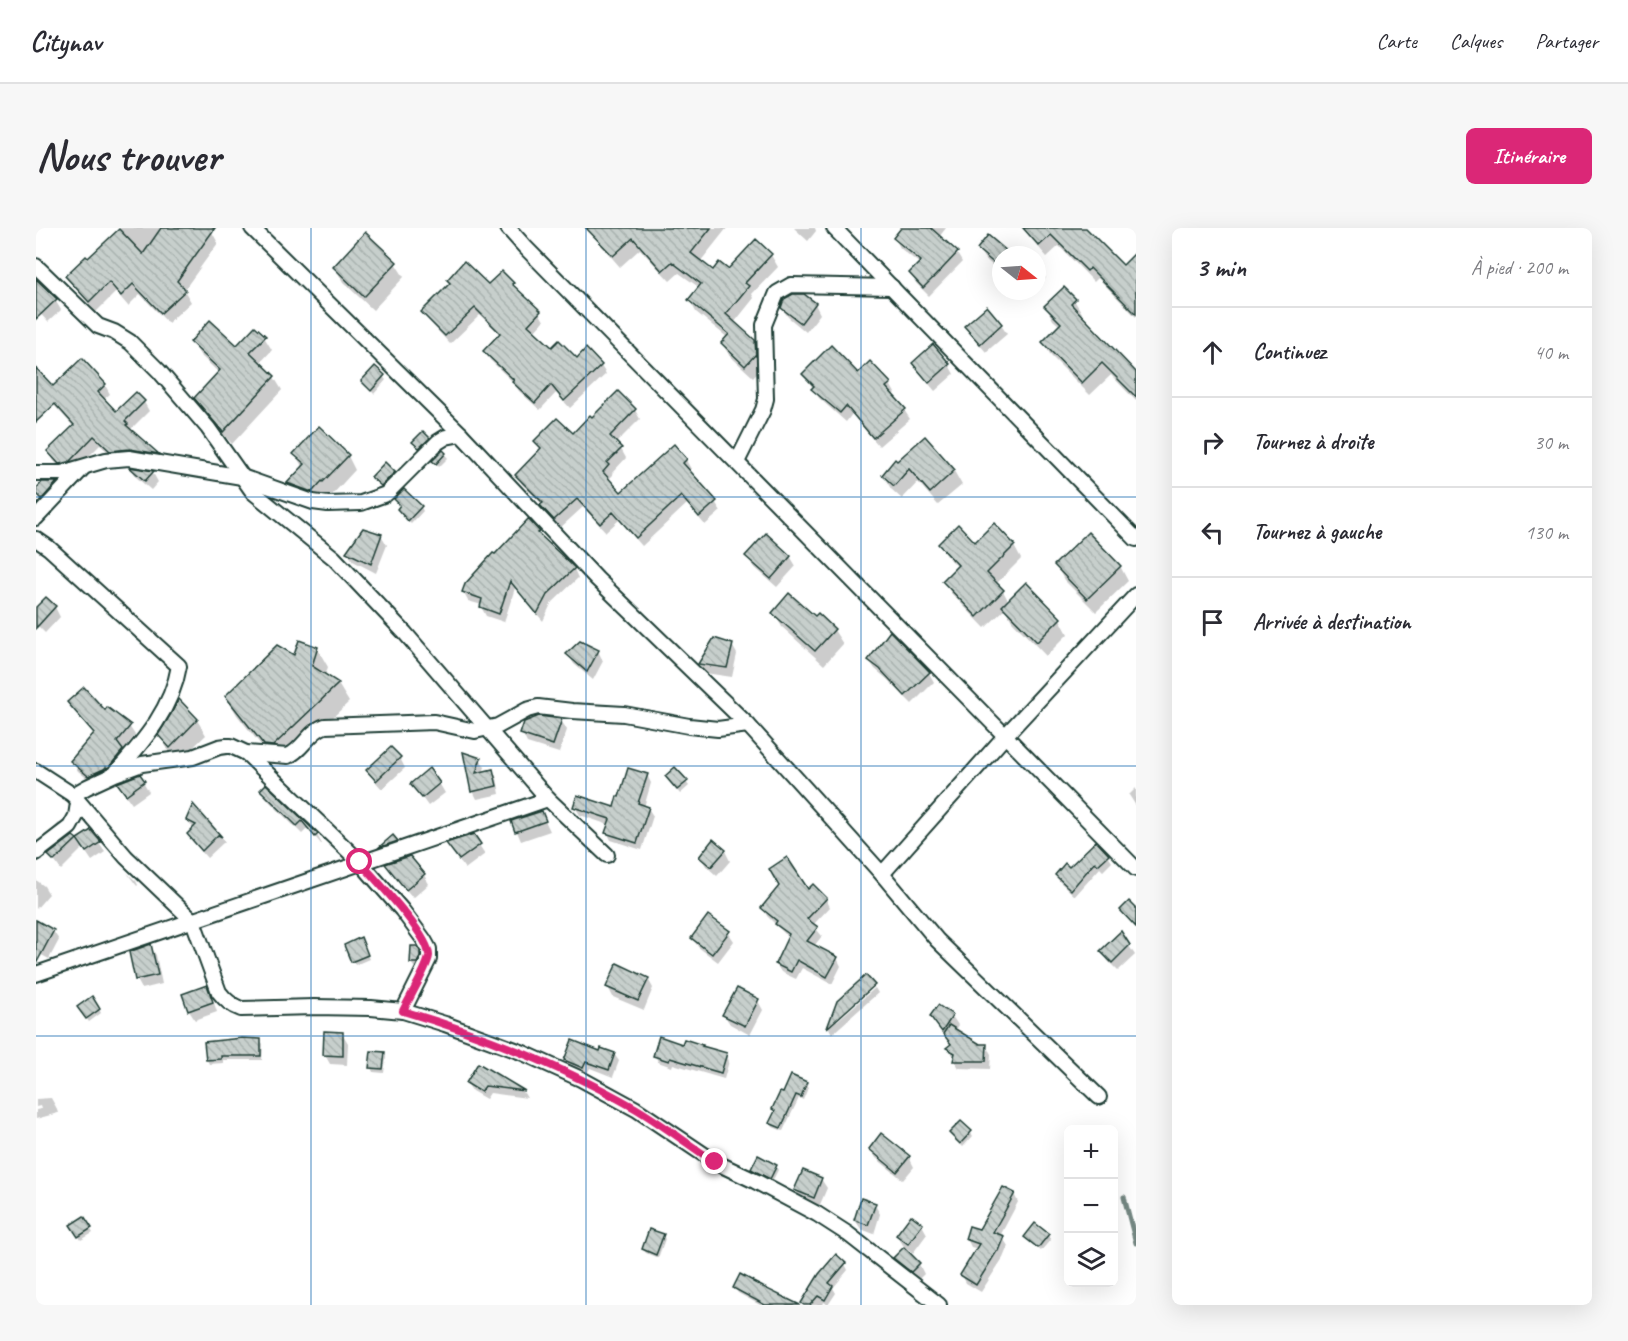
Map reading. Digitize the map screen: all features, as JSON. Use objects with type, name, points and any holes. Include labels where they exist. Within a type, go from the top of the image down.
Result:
[{"type":"street","points":[[252,228],[461,434],[597,579],[748,725],[882,874],[937,940],[1100,1097]]},
{"type":"street","points":[[508,228],[1136,869]]},
{"type":"street","points":[[834,228],[1136,539]]},
{"type":"street","points":[[36,266],[98,326],[130,342],[159,371],[208,428],[253,492],[334,558],[405,633],[548,799],[607,855]]},
{"type":"street","points":[[736,462],[764,410],[766,399],[764,325],[777,293],[791,285],[892,287]]},
{"type":"street","points":[[36,473],[62,473],[106,460],[129,458],[242,477],[313,502],[328,504],[361,502],[386,494],[438,442],[446,437],[461,434]]},
{"type":"street","points":[[36,518],[85,466]]},
{"type":"street","points":[[36,539],[49,548],[179,666],[177,683],[157,724],[115,774]]},
{"type":"street","points":[[882,874],[1006,735],[1136,595]]},
{"type":"street","points":[[246,753],[288,756],[320,728],[332,726],[434,722],[475,731],[498,726],[527,710],[538,707],[624,714],[718,729],[748,725]]},
{"type":"street","points":[[36,853],[70,827],[75,816],[76,799],[87,786],[142,764],[194,757],[219,747],[231,746],[246,753],[360,862],[409,919],[429,949],[429,959],[403,1011]]},
{"type":"street","points":[[36,771],[76,799],[126,857],[193,921],[219,992],[226,1001],[241,1008],[371,1008],[403,1011],[520,1052],[581,1079],[636,1109],[715,1162],[817,1214],[848,1234],[939,1305]]},
{"type":"street","points":[[36,974],[548,799]]},
{"type":"building","points":[[161,228],[215,228],[177,281],[186,290],[161,313],[133,284],[121,296],[109,282],[89,302],[65,276],[119,229],[143,254]]},
{"type":"building","points":[[586,228],[711,228],[691,253],[713,270],[719,262],[728,269],[756,239],[772,254],[745,283],[749,286],[726,314],[755,340],[756,356],[745,366],[721,343],[729,334],[688,300],[701,284],[672,262],[662,271],[633,238],[613,256]]},
{"type":"building","points":[[901,228],[931,228],[958,252],[923,288],[909,273],[921,261],[893,238]]},
{"type":"building","points":[[1023,228],[1086,228],[1123,265],[1136,252],[1136,314],[1090,268],[1087,271],[1051,235],[1039,246]]},
{"type":"building","points":[[365,232],[397,262],[364,297],[333,267]]},
{"type":"building","points":[[988,235],[1001,246],[992,246],[992,262],[977,249]]},
{"type":"building","points":[[464,261],[488,284],[502,271],[514,283],[512,284],[541,311],[528,325],[552,347],[559,340],[577,358],[586,348],[602,365],[564,401],[551,385],[535,403],[483,351],[500,333],[475,308],[445,336],[421,312],[450,283],[447,280]]},
{"type":"building","points":[[36,279],[57,299],[36,319]]},
{"type":"building","points":[[1064,287],[1076,299],[1071,304],[1136,372],[1136,397],[1102,363],[1082,383],[1042,342],[1061,323],[1044,306]]},
{"type":"building","points":[[793,294],[804,294],[816,303],[801,323],[781,308],[784,299]]},
{"type":"building","points":[[987,306],[1002,324],[980,344],[964,326]]},
{"type":"building","points":[[210,320],[237,345],[255,326],[266,336],[250,352],[275,376],[223,432],[194,398],[220,370],[190,342]]},
{"type":"building","points":[[933,344],[950,364],[929,383],[912,363]]},
{"type":"building","points":[[831,345],[858,373],[870,361],[891,383],[886,387],[906,409],[873,438],[846,406],[840,413],[811,389],[814,386],[802,374]]},
{"type":"building","points":[[82,358],[106,384],[98,392],[116,411],[136,392],[145,401],[125,421],[128,424],[126,425],[159,454],[130,449],[110,451],[94,436],[69,462],[59,464],[47,451],[74,425],[55,404],[36,422],[36,368],[53,386]]},
{"type":"building","points":[[375,366],[385,375],[371,391],[361,381]]},
{"type":"building","points":[[618,391],[636,409],[610,436],[622,448],[607,463],[609,465],[603,472],[621,492],[674,444],[687,459],[683,463],[717,501],[699,517],[681,496],[636,538],[613,512],[600,524],[577,499],[554,520],[540,505],[543,503],[515,475],[541,448],[534,441],[557,418],[573,433]]},
{"type":"building","points":[[319,426],[349,455],[312,492],[287,483],[305,464],[293,454]]},
{"type":"building","points":[[423,431],[430,438],[419,448],[412,442]]},
{"type":"building","points":[[925,436],[955,470],[930,493],[909,469],[894,486],[882,475],[895,459],[897,461]]},
{"type":"building","points":[[443,450],[446,453],[436,464],[432,461]]},
{"type":"building","points":[[385,462],[395,472],[381,486],[371,477]]},
{"type":"building","points":[[129,467],[154,471],[145,481]]},
{"type":"building","points":[[42,482],[57,482],[42,499],[36,493],[36,489]]},
{"type":"building","points":[[404,489],[422,506],[408,521],[397,509],[400,505],[394,499]]},
{"type":"building","points":[[528,519],[540,532],[538,533],[575,568],[547,595],[537,614],[510,581],[499,614],[480,607],[482,599],[462,592],[465,584]]},
{"type":"building","points":[[994,523],[1015,545],[987,573],[1004,590],[977,617],[942,581],[958,565],[938,544],[958,524],[975,542]]},
{"type":"building","points":[[363,528],[382,534],[371,564],[346,552]]},
{"type":"building","points":[[1088,532],[1121,566],[1087,599],[1054,565]]},
{"type":"building","points":[[766,533],[791,556],[771,579],[745,556]]},
{"type":"building","points":[[1026,582],[1061,618],[1037,642],[1002,606]]},
{"type":"building","points":[[789,593],[815,616],[818,613],[835,629],[815,651],[772,613]]},
{"type":"building","points":[[46,597],[56,606],[36,628],[36,607]]},
{"type":"building","points":[[890,631],[930,672],[905,696],[880,669],[868,660]]},
{"type":"building","points":[[714,638],[733,644],[727,668],[698,664]]},
{"type":"building","points":[[299,640],[318,647],[312,666],[339,683],[273,746],[264,745],[225,696],[277,645],[294,655]]},
{"type":"building","points":[[580,641],[599,650],[587,672],[566,654]]},
{"type":"building","points":[[84,687],[105,710],[107,707],[131,725],[117,742],[123,750],[109,767],[88,776],[70,761],[94,733],[67,702]]},
{"type":"building","points":[[179,699],[198,719],[170,748],[158,735]]},
{"type":"building","points":[[539,716],[562,719],[553,745],[520,734],[524,722]]},
{"type":"building","points":[[391,747],[401,757],[376,781],[366,770]]},
{"type":"building","points":[[463,752],[481,758],[476,773],[493,769],[497,786],[471,792]]},
{"type":"building","points":[[675,767],[688,781],[677,790],[665,776]]},
{"type":"building","points":[[429,768],[440,783],[422,798],[410,784]]},
{"type":"building","points":[[628,768],[648,774],[638,803],[649,807],[637,843],[605,833],[610,819],[573,807],[577,795],[614,807]]},
{"type":"building","points":[[140,774],[145,781],[126,795],[117,783]]},
{"type":"building","points":[[266,784],[318,834],[315,837],[302,821],[297,826],[260,790]]},
{"type":"building","points":[[193,804],[222,837],[218,835],[202,851],[187,834],[196,825],[186,820]]},
{"type":"building","points":[[542,811],[546,821],[515,832],[511,821]]},
{"type":"building","points":[[91,830],[101,842],[86,852],[77,839]]},
{"type":"building","points":[[474,834],[481,844],[459,860],[446,843]]},
{"type":"building","points":[[393,835],[398,841],[378,848]]},
{"type":"building","points":[[73,836],[77,839],[54,861],[48,855]]},
{"type":"building","points":[[713,839],[726,850],[711,867],[699,857]]},
{"type":"building","points":[[1096,841],[1109,855],[1098,865],[1095,862],[1071,890],[1055,875],[1065,863],[1069,867]]},
{"type":"building","points":[[410,856],[425,874],[406,890],[385,864]]},
{"type":"building","points":[[787,857],[808,889],[813,884],[827,898],[807,919],[818,927],[807,941],[838,957],[827,977],[797,960],[791,972],[775,964],[789,934],[775,924],[777,921],[761,908],[779,886],[769,869]]},
{"type":"building","points":[[1129,901],[1136,908],[1136,927],[1120,910]]},
{"type":"building","points":[[708,915],[730,931],[712,954],[691,938]]},
{"type":"building","points":[[36,920],[54,930],[36,964]]},
{"type":"building","points":[[1121,931],[1130,945],[1112,963],[1100,951]]},
{"type":"building","points":[[361,937],[368,955],[351,962],[344,945]]},
{"type":"building","points":[[151,944],[158,975],[135,980],[129,952]]},
{"type":"building","points":[[411,946],[417,946],[420,951],[417,963],[410,963]]},
{"type":"building","points":[[617,963],[649,978],[638,1001],[606,987]]},
{"type":"building","points":[[866,975],[875,985],[827,1028],[837,1001]]},
{"type":"building","points":[[207,985],[213,1002],[188,1011],[182,994]]},
{"type":"building","points":[[737,988],[759,999],[745,1026],[722,1015]]},
{"type":"building","points":[[92,996],[100,1009],[86,1019],[77,1007]]},
{"type":"building","points":[[938,1005],[953,1015],[942,1032],[930,1016]]},
{"type":"building","points":[[949,1025],[980,1044],[987,1044],[986,1061],[953,1061],[955,1053],[946,1048],[951,1044],[943,1034]]},
{"type":"building","points":[[324,1031],[343,1032],[343,1056],[323,1055]]},
{"type":"building","points":[[659,1036],[682,1044],[684,1039],[727,1053],[721,1073],[670,1058],[669,1061],[653,1056]]},
{"type":"building","points":[[242,1038],[261,1039],[261,1056],[221,1056],[221,1059],[206,1060],[204,1042]]},
{"type":"building","points":[[572,1040],[600,1051],[601,1048],[615,1053],[609,1070],[586,1062],[583,1068],[564,1060]]},
{"type":"building","points":[[371,1051],[385,1052],[383,1069],[369,1068]]},
{"type":"building","points":[[478,1063],[525,1091],[485,1086],[481,1092],[466,1083]]},
{"type":"building","points":[[791,1075],[807,1082],[801,1097],[796,1095],[781,1128],[769,1123],[775,1111],[772,1109]]},
{"type":"building","points":[[961,1121],[972,1131],[960,1144],[949,1133]]},
{"type":"building","points":[[881,1133],[910,1156],[897,1172],[869,1149]]},
{"type":"building","points":[[758,1155],[777,1165],[770,1179],[751,1169]]},
{"type":"building","points":[[803,1170],[822,1178],[814,1198],[794,1190]]},
{"type":"building","points":[[1003,1187],[1015,1193],[993,1232],[1004,1236],[998,1251],[976,1285],[960,1275],[979,1244],[965,1239],[969,1226],[979,1229]]},
{"type":"building","points":[[861,1198],[876,1203],[868,1225],[854,1220]]},
{"type":"building","points":[[911,1215],[923,1224],[908,1244],[896,1235]]},
{"type":"building","points":[[84,1216],[92,1228],[78,1237],[70,1225]]},
{"type":"building","points":[[1035,1223],[1049,1234],[1038,1248],[1024,1237]]},
{"type":"building","points":[[649,1229],[664,1234],[656,1255],[642,1249]]},
{"type":"building","points":[[904,1247],[920,1263],[911,1272],[893,1258]]},
{"type":"building","points":[[836,1254],[846,1263],[829,1283],[833,1286],[825,1300],[818,1296],[810,1305],[801,1303],[819,1274]]},
{"type":"building","points":[[740,1274],[800,1305],[765,1305],[733,1288]]},
{"type":"waterway","points":[[1124,1197],[1136,1243]]},
{"type":"route","points":[[360,862],[409,919],[429,949],[429,959],[403,1011],[520,1052],[581,1079],[636,1109],[715,1162]]}]
